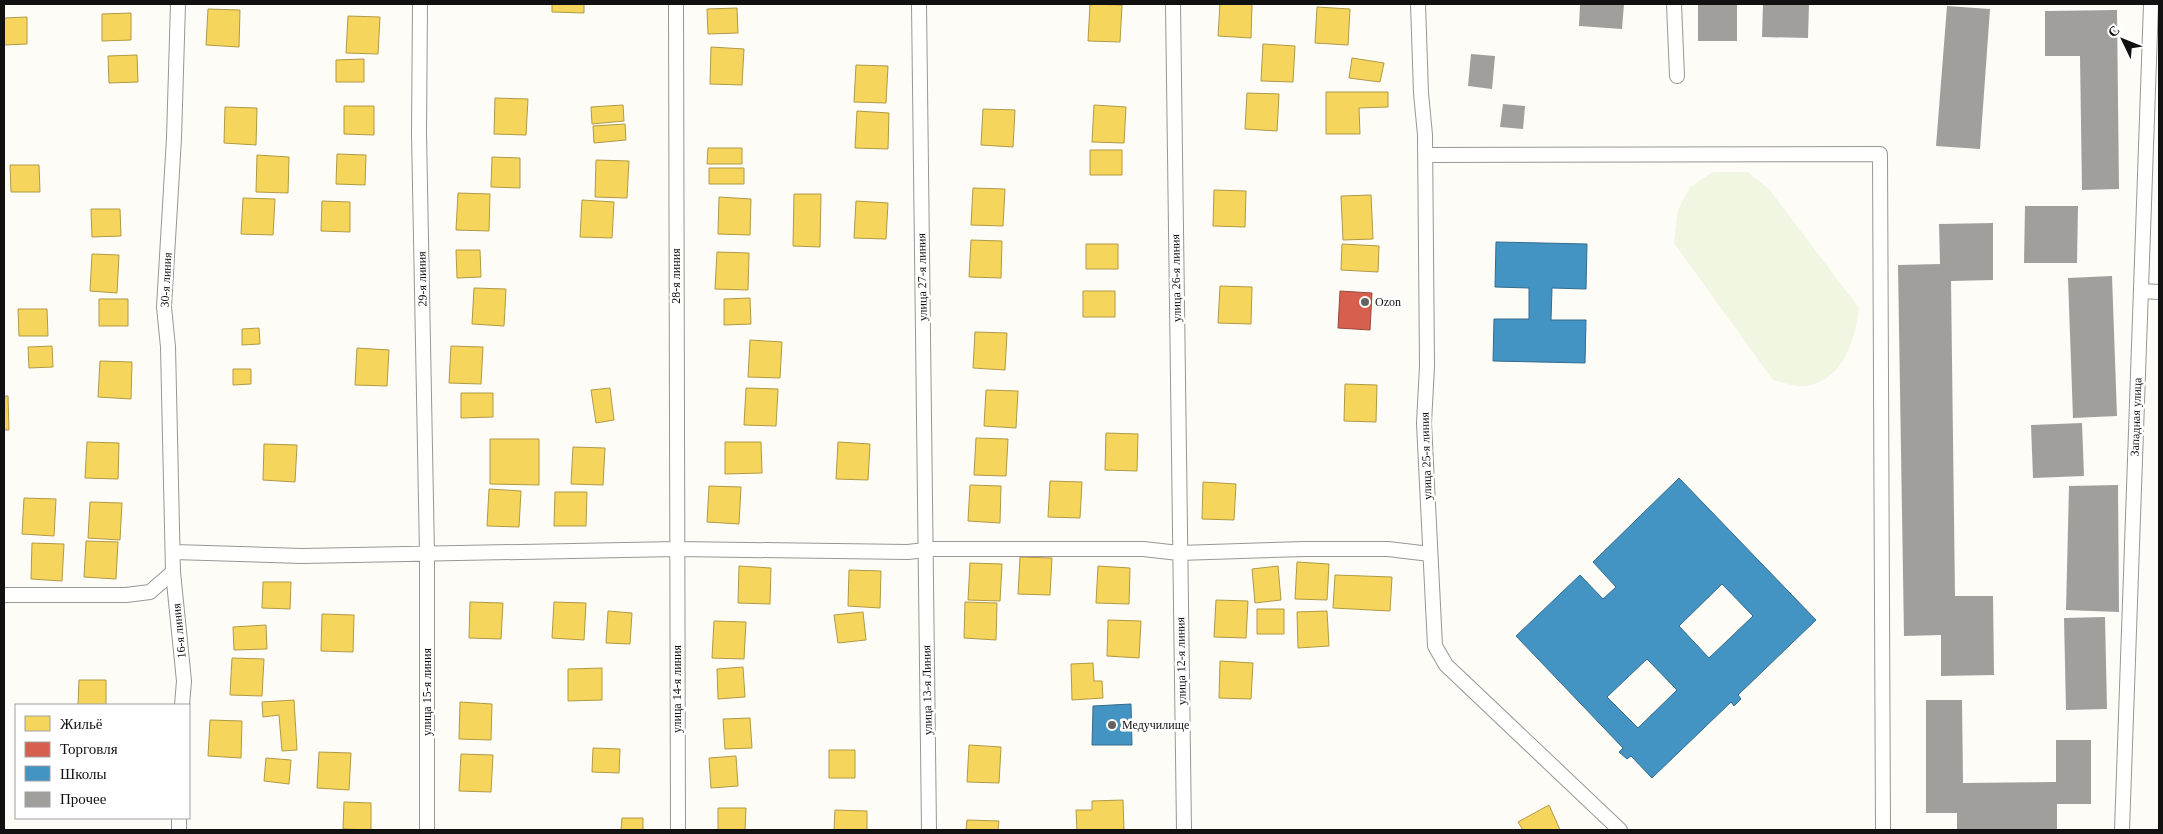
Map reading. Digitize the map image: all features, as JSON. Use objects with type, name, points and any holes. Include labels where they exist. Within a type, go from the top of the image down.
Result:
[{"type":"street","name":"30-я линия","points":[[174,554],[168,347],[164,307],[174,138],[178,4]]},
{"type":"street","name":"29-я линия","points":[[420,4],[419,143],[427,554]]},
{"type":"street","name":"28-я линия","points":[[676,4],[677,549]]},
{"type":"street","name":"улица 27-я линия","points":[[919,4],[924,550]]},
{"type":"street","name":"улица 26-я линия","points":[[1172,4],[1179,552]]},
{"type":"street","name":"улица 25-я линия","points":[[1418,4],[1425,155],[1427,366],[1424,422],[1435,646],[1446,665],[1616,829]]},
{"type":"street","points":[[1674,4],[1677,76]]},
{"type":"street","name":"Западная улица","points":[[2122,830],[2151,4]]},
{"type":"street","points":[[1425,155],[1880,154],[1883,830]]},
{"type":"street","points":[[2141,291],[2159,292]]},
{"type":"street","points":[[174,554],[302,556],[677,549],[908,552],[924,550],[1143,549],[1179,552],[1305,548],[1379,549],[1430,554]]},
{"type":"street","name":"улица 14-я линия","points":[[677,549],[678,830]]},
{"type":"street","name":"улица 13-я Линия","points":[[924,550],[929,830]]},
{"type":"street","name":"улица 12-я линия","points":[[1179,552],[1184,830]]},
{"type":"street","name":"16-я линия","points":[[174,554],[173,572],[184,680],[182,704]]},
{"type":"street","name":"улица 15-я линия","points":[[427,554],[427,830]]},
{"type":"street","points":[[4,596],[150,592],[173,572]]},
{"type":"green space","points":[[1713,172],[1748,172],[1769,189],[1859,308],[1851,345],[1839,367],[1820,382],[1807,386],[1794,386],[1773,380],[1674,243],[1678,210],[1690,187]]},
{"type":"building: Жильё","points":[[552,4],[584,4],[584,13],[552,12]]},
{"type":"building: Жильё","points":[[1090,4],[1122,5],[1120,42],[1088,41]]},
{"type":"building: Жильё","points":[[1220,4],[1252,4],[1251,38],[1218,36]]},
{"type":"building: Жильё","points":[[1317,7],[1350,9],[1348,45],[1315,43]]},
{"type":"building: Жильё","points":[[737,8],[738,33],[708,34],[707,9]]},
{"type":"building: Жильё","points":[[208,9],[240,10],[239,47],[206,45]]},
{"type":"building: Жильё","points":[[131,13],[131,40],[102,41],[102,14]]},
{"type":"building: Жильё","points":[[348,16],[380,17],[378,54],[346,53]]},
{"type":"building: Жильё","points":[[27,17],[27,44],[4,45],[4,18]]},
{"type":"building: Жильё","points":[[1263,44],[1295,46],[1293,82],[1261,81]]},
{"type":"building: Жильё","points":[[711,47],[744,49],[742,85],[710,84]]},
{"type":"building: Жильё","points":[[137,55],[138,82],[109,83],[108,56]]},
{"type":"building: Жильё","points":[[1352,58],[1384,63],[1380,82],[1349,78]]},
{"type":"building: Жильё","points":[[364,59],[364,82],[336,82],[336,60]]},
{"type":"building: Жильё","points":[[856,65],[888,66],[886,103],[854,102]]},
{"type":"building: Жильё","points":[[1326,92],[1388,92],[1388,107],[1359,108],[1360,134],[1326,134]]},
{"type":"building: Жильё","points":[[1247,93],[1279,94],[1277,131],[1245,129]]},
{"type":"building: Жильё","points":[[495,98],[528,99],[526,135],[494,134]]},
{"type":"building: Жильё","points":[[623,105],[624,121],[592,124],[591,107]]},
{"type":"building: Жильё","points":[[1094,105],[1126,107],[1124,143],[1092,142]]},
{"type":"building: Жильё","points":[[344,106],[374,106],[374,135],[344,134]]},
{"type":"building: Жильё","points":[[225,107],[257,108],[256,145],[224,143]]},
{"type":"building: Жильё","points":[[983,109],[1015,110],[1013,147],[981,145]]},
{"type":"building: Жильё","points":[[857,111],[889,113],[888,149],[855,148]]},
{"type":"building: Жильё","points":[[625,124],[626,140],[594,143],[593,126]]},
{"type":"building: Жильё","points":[[708,148],[742,148],[742,164],[707,164]]},
{"type":"building: Жильё","points":[[1090,150],[1122,150],[1122,175],[1090,175]]},
{"type":"building: Жильё","points":[[337,154],[366,155],[365,185],[336,184]]},
{"type":"building: Жильё","points":[[257,155],[289,157],[288,193],[256,192]]},
{"type":"building: Жильё","points":[[492,157],[520,158],[520,188],[491,187]]},
{"type":"building: Жильё","points":[[596,160],[629,161],[627,198],[595,197]]},
{"type":"building: Жильё","points":[[10,165],[39,165],[40,192],[11,192]]},
{"type":"building: Жильё","points":[[709,168],[744,168],[744,184],[709,184]]},
{"type":"building: Жильё","points":[[973,188],[1005,189],[1003,226],[971,225]]},
{"type":"building: Жильё","points":[[1214,190],[1246,191],[1245,227],[1213,226]]},
{"type":"building: Жильё","points":[[458,193],[490,194],[489,231],[456,230]]},
{"type":"building: Жильё","points":[[794,194],[821,194],[820,247],[793,246]]},
{"type":"building: Жильё","points":[[1371,195],[1373,239],[1343,240],[1341,196]]},
{"type":"building: Жильё","points":[[719,197],[751,199],[750,235],[718,234]]},
{"type":"building: Жильё","points":[[243,198],[275,199],[273,235],[241,234]]},
{"type":"building: Жильё","points":[[582,200],[614,202],[612,238],[580,237]]},
{"type":"building: Жильё","points":[[322,201],[350,202],[350,232],[321,231]]},
{"type":"building: Жильё","points":[[856,201],[888,203],[886,239],[854,238]]},
{"type":"building: Жильё","points":[[91,209],[120,209],[121,236],[92,237]]},
{"type":"building: Жильё","points":[[971,240],[1002,241],[1001,278],[969,277]]},
{"type":"building: Жильё","points":[[1086,244],[1118,244],[1118,269],[1086,269]]},
{"type":"building: Жильё","points":[[1342,244],[1379,246],[1378,272],[1341,270]]},
{"type":"building: Жильё","points":[[456,250],[480,250],[481,277],[457,278]]},
{"type":"building: Жильё","points":[[717,252],[749,253],[748,290],[715,289]]},
{"type":"building: Жильё","points":[[92,254],[119,255],[117,293],[90,291]]},
{"type":"building: Жильё","points":[[1220,286],[1252,287],[1251,324],[1218,323]]},
{"type":"building: Жильё","points":[[474,288],[506,289],[504,326],[472,324]]},
{"type":"building: Жильё","points":[[1083,291],[1115,291],[1115,317],[1083,317]]},
{"type":"building: Жильё","points":[[750,298],[751,324],[724,325],[724,299]]},
{"type":"building: Жильё","points":[[99,299],[128,299],[128,326],[99,326]]},
{"type":"building: Жильё","points":[[18,309],[47,309],[48,336],[19,336]]},
{"type":"building: Жильё","points":[[259,328],[260,344],[242,345],[242,329]]},
{"type":"building: Жильё","points":[[975,332],[1007,333],[1005,370],[973,368]]},
{"type":"building: Жильё","points":[[750,340],[782,342],[780,378],[748,377]]},
{"type":"building: Жильё","points":[[52,346],[53,367],[29,368],[28,347]]},
{"type":"building: Жильё","points":[[451,346],[483,347],[481,384],[449,383]]},
{"type":"building: Жильё","points":[[357,348],[389,350],[387,386],[355,385]]},
{"type":"building: Жильё","points":[[100,361],[132,362],[131,399],[98,397]]},
{"type":"building: Жильё","points":[[233,369],[251,369],[251,384],[233,385]]},
{"type":"building: Жильё","points":[[1345,384],[1377,385],[1376,422],[1344,421]]},
{"type":"building: Жильё","points":[[610,388],[614,420],[596,423],[591,390]]},
{"type":"building: Жильё","points":[[746,388],[778,389],[776,426],[744,425]]},
{"type":"building: Жильё","points":[[986,390],[1018,391],[1016,428],[984,426]]},
{"type":"building: Жильё","points":[[461,393],[493,393],[493,417],[461,418]]},
{"type":"building: Жильё","points":[[4,396],[8,396],[9,430],[4,430]]},
{"type":"building: Жильё","points":[[1106,433],[1138,434],[1137,471],[1105,470]]},
{"type":"building: Жильё","points":[[976,438],[1008,439],[1006,476],[974,475]]},
{"type":"building: Жильё","points":[[490,439],[539,439],[539,485],[490,484]]},
{"type":"building: Жильё","points":[[87,442],[119,443],[118,479],[85,478]]},
{"type":"building: Жильё","points":[[725,442],[761,442],[762,473],[725,474]]},
{"type":"building: Жильё","points":[[838,442],[870,444],[868,480],[836,479]]},
{"type":"building: Жильё","points":[[264,444],[297,445],[295,482],[263,480]]},
{"type":"building: Жильё","points":[[573,447],[605,448],[603,485],[571,484]]},
{"type":"building: Жильё","points":[[1050,481],[1082,482],[1080,518],[1048,517]]},
{"type":"building: Жильё","points":[[1203,482],[1236,484],[1234,520],[1202,519]]},
{"type":"building: Жильё","points":[[970,485],[1001,486],[1000,523],[968,521]]},
{"type":"building: Жильё","points":[[709,486],[741,487],[739,524],[707,522]]},
{"type":"building: Жильё","points":[[489,489],[521,491],[519,527],[487,526]]},
{"type":"building: Жильё","points":[[555,492],[587,492],[586,526],[554,526]]},
{"type":"building: Жильё","points":[[24,498],[56,499],[54,536],[22,534]]},
{"type":"building: Жильё","points":[[90,502],[122,503],[120,540],[88,538]]},
{"type":"building: Жильё","points":[[86,541],[118,542],[116,579],[84,577]]},
{"type":"building: Жильё","points":[[32,543],[64,544],[62,581],[31,579]]},
{"type":"building: Жильё","points":[[1020,557],[1052,558],[1050,595],[1018,594]]},
{"type":"building: Жильё","points":[[1297,562],[1329,564],[1327,600],[1295,599]]},
{"type":"building: Жильё","points":[[970,563],[1002,564],[1000,601],[968,600]]},
{"type":"building: Жильё","points":[[739,566],[771,568],[770,604],[738,603]]},
{"type":"building: Жильё","points":[[1098,566],[1130,568],[1129,604],[1096,603]]},
{"type":"building: Жильё","points":[[1278,566],[1281,600],[1255,603],[1252,569]]},
{"type":"building: Жильё","points":[[849,570],[881,571],[880,608],[848,606]]},
{"type":"building: Жильё","points":[[1335,575],[1392,577],[1390,611],[1333,608]]},
{"type":"building: Жильё","points":[[263,582],[291,582],[290,609],[262,608]]},
{"type":"building: Жильё","points":[[1216,600],[1248,601],[1246,638],[1214,637]]},
{"type":"building: Жильё","points":[[470,602],[503,603],[501,639],[469,638]]},
{"type":"building: Жильё","points":[[554,602],[586,603],[584,640],[552,638]]},
{"type":"building: Жильё","points":[[965,602],[997,603],[996,640],[964,638]]},
{"type":"building: Жильё","points":[[1257,609],[1284,609],[1284,634],[1257,634]]},
{"type":"building: Жильё","points":[[608,611],[632,613],[630,644],[606,643]]},
{"type":"building: Жильё","points":[[1327,611],[1329,646],[1298,648],[1297,612]]},
{"type":"building: Жильё","points":[[863,612],[866,640],[838,643],[834,615]]},
{"type":"building: Жильё","points":[[322,614],[354,615],[353,652],[321,651]]},
{"type":"building: Жильё","points":[[1108,620],[1141,621],[1139,658],[1107,656]]},
{"type":"building: Жильё","points":[[714,621],[746,622],[744,659],[712,658]]},
{"type":"building: Жильё","points":[[266,625],[267,649],[234,650],[233,627]]},
{"type":"building: Жильё","points":[[232,658],[264,659],[262,696],[230,695]]},
{"type":"building: Жильё","points":[[1220,661],[1253,663],[1251,699],[1219,698]]},
{"type":"building: Жильё","points":[[1093,663],[1094,681],[1102,681],[1103,698],[1072,700],[1071,664]]},
{"type":"building: Жильё","points":[[743,667],[745,697],[718,699],[717,669]]},
{"type":"building: Жильё","points":[[602,668],[602,700],[568,701],[568,669]]},
{"type":"building: Жильё","points":[[79,680],[106,680],[106,704],[78,704]]},
{"type":"building: Жильё","points":[[294,700],[297,750],[282,751],[279,715],[263,717],[262,702]]},
{"type":"building: Жильё","points":[[460,702],[492,704],[491,740],[459,739]]},
{"type":"building: Жильё","points":[[750,718],[752,748],[725,749],[723,719]]},
{"type":"building: Жильё","points":[[210,720],[242,721],[241,758],[208,756]]},
{"type":"building: Жильё","points":[[969,745],[1001,747],[999,783],[967,782]]},
{"type":"building: Жильё","points":[[593,748],[620,749],[619,773],[592,772]]},
{"type":"building: Жильё","points":[[829,750],[855,750],[855,778],[829,778]]},
{"type":"building: Жильё","points":[[319,752],[351,753],[349,790],[317,788]]},
{"type":"building: Жильё","points":[[461,754],[493,755],[491,792],[459,791]]},
{"type":"building: Жильё","points":[[736,756],[738,786],[711,788],[709,758]]},
{"type":"building: Жильё","points":[[266,758],[291,760],[289,784],[264,781]]},
{"type":"building: Жильё","points":[[1123,800],[1124,830],[1077,830],[1076,810],[1092,810],[1092,801]]},
{"type":"building: Жильё","points":[[344,802],[371,803],[371,830],[343,829]]},
{"type":"building: Жильё","points":[[1549,805],[1560,830],[1523,830],[1518,822]]},
{"type":"building: Жильё","points":[[718,808],[746,808],[745,830],[718,830]]},
{"type":"building: Жильё","points":[[835,810],[867,811],[867,830],[834,830]]},
{"type":"building: Жильё","points":[[622,818],[643,818],[643,830],[621,830]]},
{"type":"building: Жильё","points":[[967,820],[999,821],[998,830],[966,830]]},
{"type":"building: Торговля","points":[[1340,291],[1372,293],[1370,330],[1338,328]]},
{"type":"building: Школы","points":[[1496,242],[1587,244],[1586,289],[1552,288],[1551,320],[1586,320],[1585,363],[1493,361],[1494,319],[1529,319],[1529,288],[1495,287]]},
{"type":"building: Школы","points":[[1679,478],[1816,620],[1738,695],[1741,699],[1734,706],[1731,702],[1652,778],[1631,756],[1627,759],[1619,752],[1623,748],[1516,636],[1580,575],[1603,599],[1616,587],[1593,562]],"holes":[[[1722,584],[1753,616],[1709,658],[1679,626]],[[1647,659],[1677,690],[1638,728],[1607,697]]]},
{"type":"building: Школы","name":"Медучилище","points":[[1131,704],[1132,745],[1092,745],[1093,706]]},
{"type":"building: Прочее","points":[[1580,4],[1624,4],[1622,29],[1579,26]]},
{"type":"building: Прочее","points":[[1698,4],[1737,4],[1737,41],[1698,41]]},
{"type":"building: Прочее","points":[[1763,4],[1809,4],[1808,38],[1762,37]]},
{"type":"building: Прочее","points":[[1947,6],[1990,9],[1980,149],[1936,146]]},
{"type":"building: Прочее","points":[[2117,10],[2119,189],[2082,190],[2080,56],[2045,56],[2045,11]]},
{"type":"building: Прочее","points":[[1471,54],[1495,56],[1492,89],[1468,86]]},
{"type":"building: Прочее","points":[[1503,104],[1525,106],[1523,129],[1500,127]]},
{"type":"building: Прочее","points":[[2025,206],[2078,206],[2077,263],[2024,263]]},
{"type":"building: Прочее","points":[[1993,223],[1993,280],[1951,281],[1955,596],[1993,596],[1994,675],[1941,676],[1941,635],[1904,636],[1898,265],[1940,264],[1939,224]]},
{"type":"building: Прочее","points":[[2112,276],[2117,416],[2073,418],[2068,278]]},
{"type":"building: Прочее","points":[[2082,423],[2084,476],[2033,478],[2031,425]]},
{"type":"building: Прочее","points":[[2118,485],[2119,612],[2066,610],[2069,486]]},
{"type":"building: Прочее","points":[[2105,617],[2107,709],[2066,710],[2064,618]]},
{"type":"building: Прочее","points":[[1926,700],[1962,700],[1963,783],[2056,782],[2056,740],[2091,740],[2091,804],[2057,804],[2057,830],[1957,830],[1957,813],[1926,813]]},
{"type":"place","name":"Ozon","points":[[1365,302]]},
{"type":"place","name":"Медучилище","points":[[1112,725]]}]
